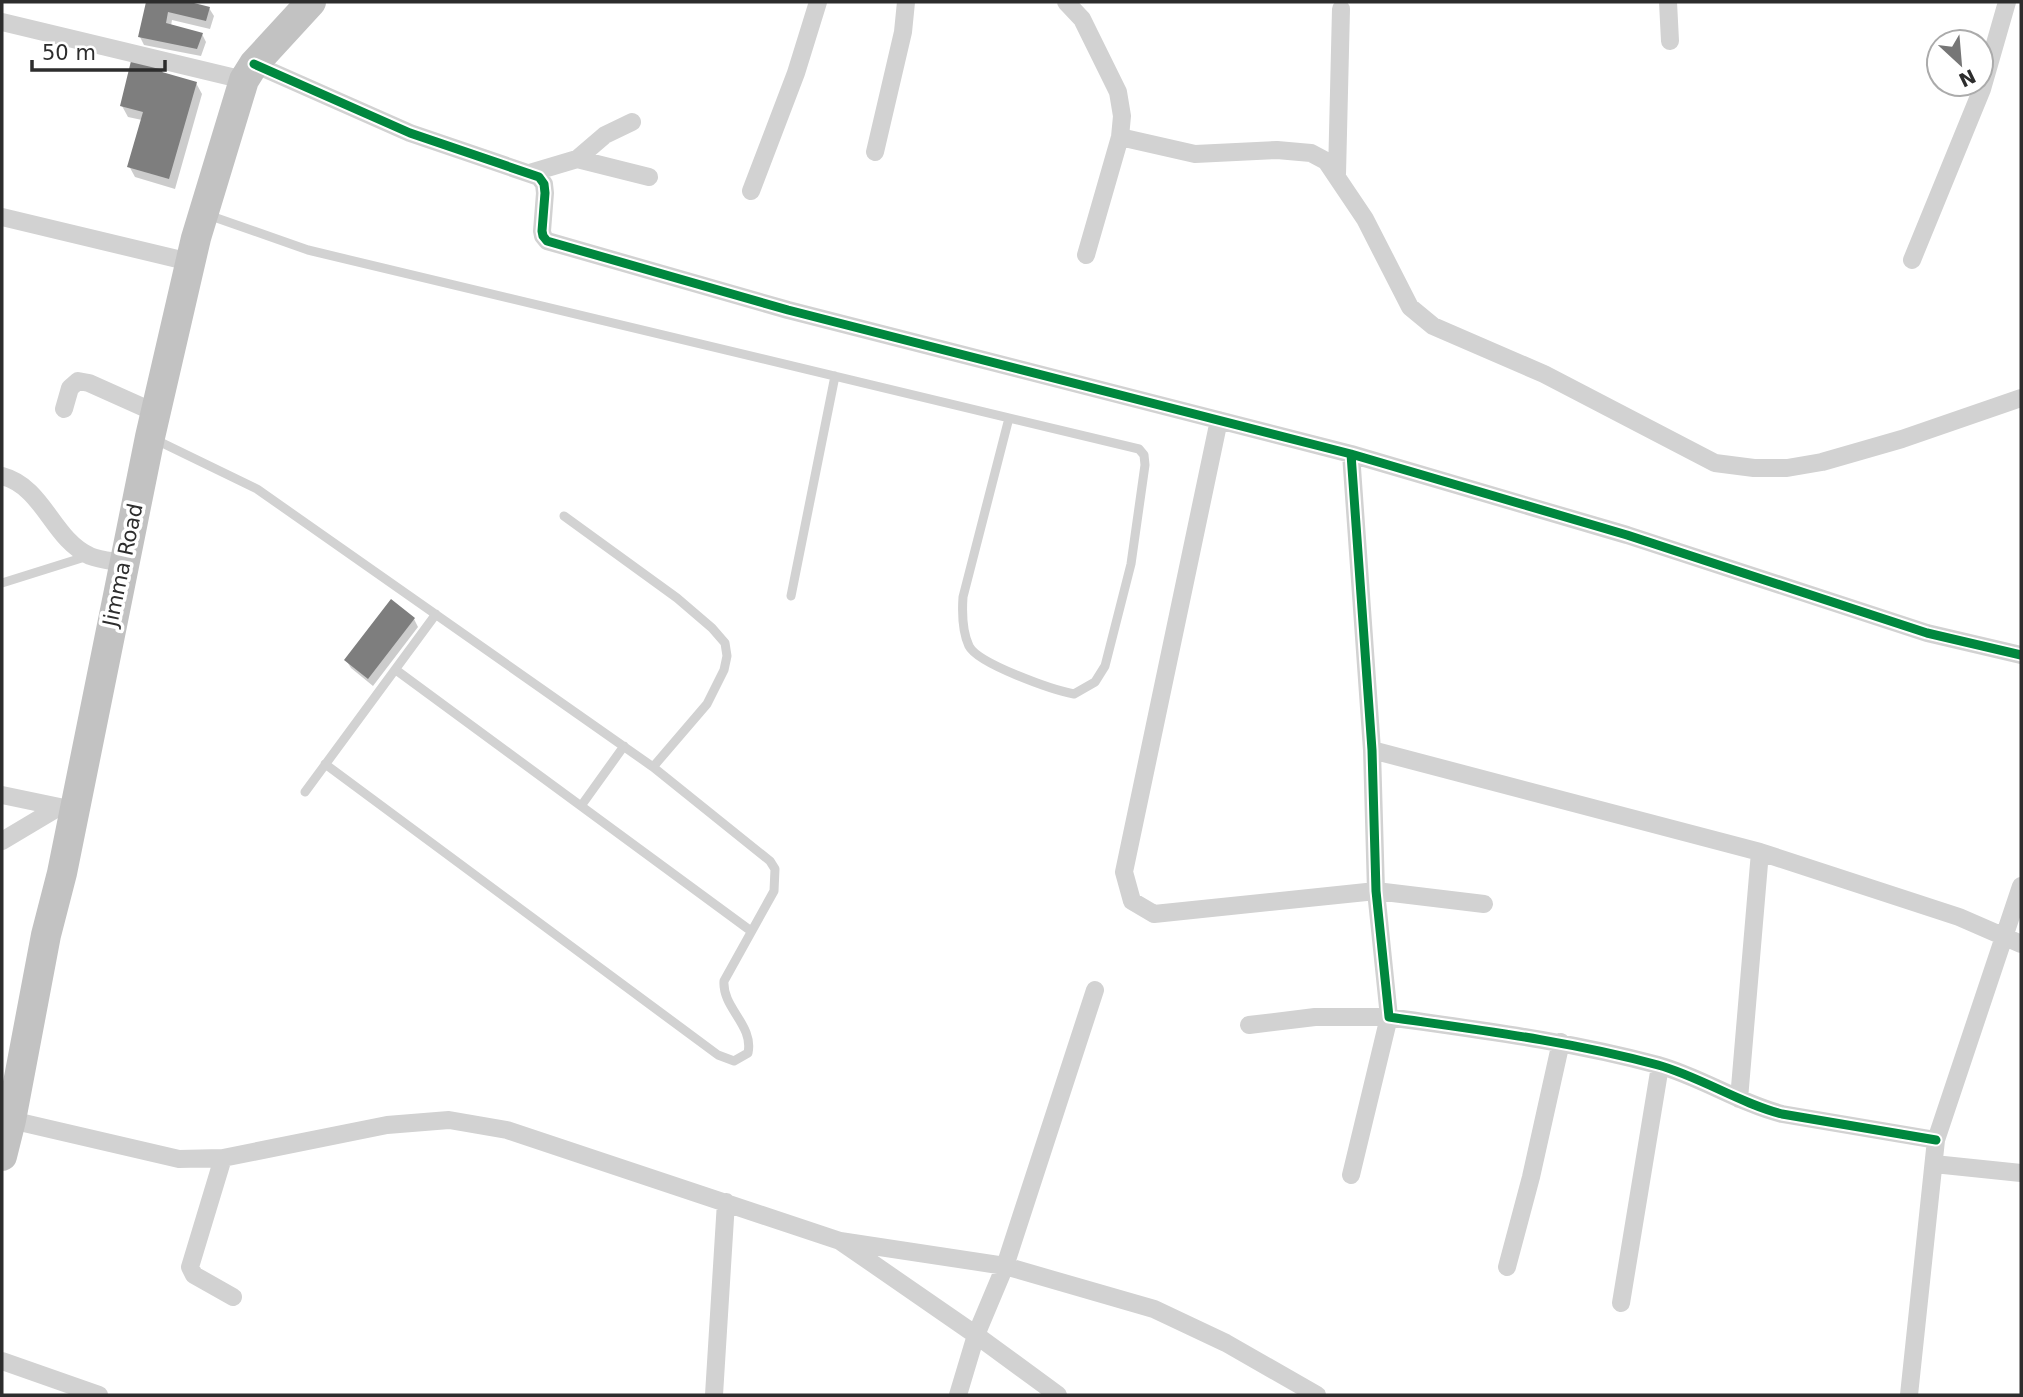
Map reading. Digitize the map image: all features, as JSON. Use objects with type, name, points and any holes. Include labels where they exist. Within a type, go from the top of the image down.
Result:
[{"type":"highway","name":"Jimma Road","points":[[2,1156],[37,990],[66,808],[190,262],[249,72],[307,3]]},
{"type":"street","points":[[751,191],[796,74],[818,2]]},
{"type":"street","points":[[875,152],[903,32],[906,2]]},
{"type":"street","points":[[1066,2],[1082,19],[1118,92],[1122,116],[1121,137],[1086,255]]},
{"type":"street","points":[[1668,2],[1670,41]]},
{"type":"street","points":[[1912,260],[1982,89],[2007,2]]},
{"type":"street","points":[[1337,174],[1341,9]]},
{"type":"street","points":[[2,22],[249,72],[530,173],[539,177],[544,184],[542,231],[547,241],[788,310],[1351,454],[1627,535],[1927,633],[2021,654]]},
{"type":"street","points":[[530,173],[577,159],[605,135],[632,122]]},
{"type":"street","points":[[1121,137],[1195,154],[1277,150],[1311,153],[1326,161],[1365,219],[1410,307],[1433,326],[1544,374],[1716,463],[1787,468],[1822,462],[1902,439],[2021,398]]},
{"type":"street","points":[[577,159],[649,177]]},
{"type":"street","points":[[2,217],[190,262]]},
{"type":"street","points":[[64,409],[70,388],[79,381],[89,383],[153,425]]},
{"type":"street","points":[[1219,420],[1124,872],[1132,901],[1153,914],[1376,891],[1484,904]]},
{"type":"street","points":[[1351,454],[1372,750],[1376,891],[1389,1017],[1351,1175]]},
{"type":"street","points":[[2,476],[15,479],[28,489],[67,538],[89,555],[123,563]]},
{"type":"street","points":[[1372,750],[1760,852],[1959,917],[2021,944]]},
{"type":"street","points":[[2,795],[66,808]]},
{"type":"street","points":[[2,841],[66,808]]},
{"type":"street","points":[[1739,1099],[1760,852]]},
{"type":"street","points":[[1909,1395],[1936,1140],[2021,886]]},
{"type":"street","points":[[958,1395],[976,1335],[1005,1266],[1096,990]]},
{"type":"street","points":[[1249,1025],[1315,1017],[1389,1017],[1561,1042],[1660,1066],[1720,1088],[1760,1109],[1936,1140]]},
{"type":"street","points":[[1507,1267],[1531,1177],[1561,1042]]},
{"type":"street","points":[[1621,1303],[1660,1066]]},
{"type":"street","points":[[11,1119],[179,1159],[223,1158],[387,1125],[449,1120],[507,1130],[840,1241],[1005,1266],[1154,1309],[1227,1343],[1309,1393]]},
{"type":"street","points":[[223,1158],[190,1267],[194,1275],[233,1297]]},
{"type":"street","points":[[1934,1164],[2021,1173]]},
{"type":"street","points":[[714,1395],[726,1202]]},
{"type":"street","points":[[840,1241],[1058,1395]]},
{"type":"street","points":[[2,1361],[99,1395]]},
{"type":"lane","points":[[203,214],[308,250],[1139,449],[1144,455],[1145,466],[1131,564],[1105,666],[1095,682],[1074,694],[1052,690],[979,657],[970,647],[962,615],[963,597],[1009,418]]},
{"type":"lane","points":[[790,596],[835,376]]},
{"type":"lane","points":[[153,425],[257,489],[624,746],[770,861],[775,869],[774,891],[724,981],[727,1000],[747,1032],[747,1053],[734,1061],[718,1055],[325,764]]},
{"type":"lane","points":[[564,516],[677,598],[725,643],[727,656],[724,670],[707,704],[653,767]]},
{"type":"lane","points":[[2,583],[89,555]]},
{"type":"lane","points":[[305,792],[436,614]]},
{"type":"lane","points":[[396,670],[751,931]]},
{"type":"lane","points":[[581,806],[624,746]]},
{"type":"building","points":[[146,2],[190,2],[210,7],[206,21],[168,12],[166,23],[203,33],[197,49],[138,37]]},
{"type":"building","points":[[131,61],[163,68],[162,72],[197,82],[169,179],[127,167],[143,112],[120,106]]},
{"type":"building","points":[[391,599],[415,618],[368,679],[344,660]]},
{"type":"cycle path","points":[[254,64],[410,133],[539,177],[544,184],[542,231],[547,241],[788,310],[1351,454],[1627,535],[1927,633],[2021,655]]},
{"type":"cycle path","points":[[1351,454],[1372,750],[1376,891],[1389,1017],[1591,1049],[1674,1070],[1782,1114],[1936,1140]]}]
